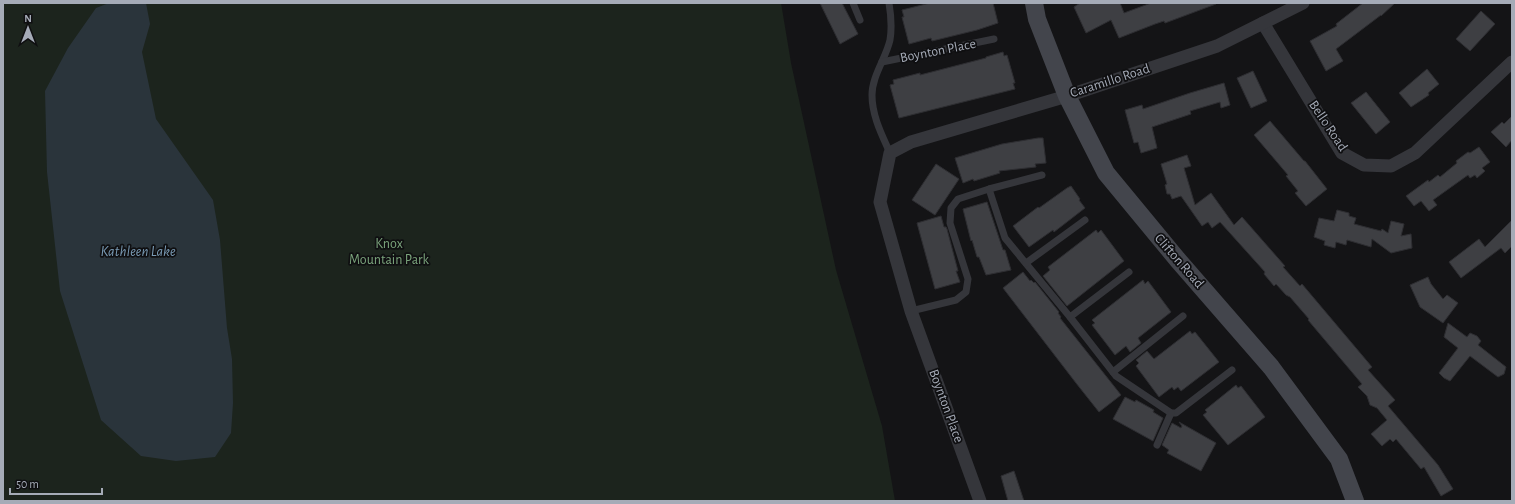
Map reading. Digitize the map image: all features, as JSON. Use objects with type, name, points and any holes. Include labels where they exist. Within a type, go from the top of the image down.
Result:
[{"type":"main road","name":"Clifton Road","points":[[1034,3],[1037,18],[1067,96],[1106,173],[1177,259],[1271,367],[1339,459],[1355,501]]},
{"type":"street","name":"Caramillo Road","points":[[890,153],[910,142],[1067,96],[1217,46],[1303,3]]},
{"type":"street","name":"Bello Road","points":[[1263,23],[1342,153],[1364,165],[1391,166],[1415,153],[1512,62]]},
{"type":"street","name":"Boynton Place","points":[[890,153],[880,202],[911,311],[980,501]]},
{"type":"lane","points":[[853,3],[860,20]]},
{"type":"lane","name":"Boynton Place","points":[[889,3],[891,18],[890,40],[876,76],[872,95],[877,124],[890,153]]},
{"type":"lane","name":"Boynton Place","points":[[882,62],[994,40]]},
{"type":"lane","points":[[911,311],[956,300],[966,292],[968,279],[950,224],[950,208],[958,199],[989,188],[1042,175]]},
{"type":"lane","points":[[989,188],[1005,238],[1116,376],[1171,413],[1176,413],[1232,370]]},
{"type":"lane","points":[[1026,263],[1085,220]]},
{"type":"lane","points":[[1070,317],[1129,272]]},
{"type":"lane","points":[[1113,372],[1183,316]]},
{"type":"lane","points":[[1157,445],[1171,413]]},
{"type":"green space","name":"Knox Mountain Park","points":[[3,3],[781,3],[791,63],[836,270],[882,426],[895,501],[3,501]]},
{"type":"water","name":"Kathleen Lake","points":[[109,3],[146,3],[150,24],[142,52],[156,119],[213,200],[220,240],[227,328],[232,359],[233,403],[231,433],[215,457],[176,461],[141,456],[101,420],[60,291],[47,172],[45,91],[68,48],[96,8]]},
{"type":"building","points":[[820,3],[842,3],[858,34],[840,44]]},
{"type":"building","points":[[930,3],[993,3],[998,23],[977,30],[932,41],[931,38],[909,44],[902,17],[904,17],[902,10]]},
{"type":"building","points":[[1080,3],[1120,3],[1124,13],[1151,3],[1216,4],[1165,23],[1164,21],[1155,24],[1119,38],[1111,20],[1086,33],[1074,7]]},
{"type":"building","points":[[1363,3],[1395,3],[1381,16],[1336,49],[1343,61],[1326,71],[1310,41],[1337,26],[1336,24]]},
{"type":"building","points":[[1481,11],[1495,24],[1470,51],[1456,39]]},
{"type":"building","points":[[1003,52],[1004,56],[1007,55],[1015,83],[1013,83],[1015,89],[899,118],[890,85],[894,84],[893,80],[920,73],[920,75],[986,58]]},
{"type":"building","points":[[1427,69],[1439,84],[1428,93],[1429,95],[1411,107],[1399,93]]},
{"type":"building","points":[[1253,71],[1267,101],[1251,108],[1237,78]]},
{"type":"building","points":[[1224,83],[1230,105],[1221,108],[1220,102],[1190,111],[1191,114],[1152,127],[1157,148],[1141,153],[1138,142],[1134,143],[1125,110],[1142,105],[1143,109]]},
{"type":"building","points":[[1366,92],[1390,122],[1376,134],[1351,103]]},
{"type":"building","points":[[1512,116],[1512,140],[1506,147],[1491,132],[1502,122],[1504,124]]},
{"type":"building","points":[[1270,121],[1327,189],[1306,206],[1295,193],[1298,191],[1286,176],[1288,175],[1254,135]]},
{"type":"building","points":[[1043,138],[1046,163],[1035,164],[1036,167],[999,171],[1000,173],[974,181],[973,179],[963,183],[955,158],[1002,144]]},
{"type":"building","points":[[1479,147],[1490,162],[1482,168],[1485,171],[1477,178],[1475,175],[1470,178],[1468,175],[1433,200],[1437,205],[1429,211],[1421,201],[1414,206],[1406,196],[1428,180],[1429,182],[1438,175],[1440,177],[1457,163],[1456,161],[1468,152],[1470,153]]},
{"type":"building","points":[[1187,155],[1191,166],[1184,168],[1195,205],[1211,193],[1234,225],[1242,217],[1285,266],[1283,267],[1300,286],[1302,284],[1372,367],[1368,370],[1395,400],[1388,406],[1438,465],[1453,489],[1441,496],[1424,467],[1421,469],[1396,439],[1393,442],[1390,439],[1382,446],[1371,434],[1387,420],[1377,408],[1370,405],[1367,396],[1358,387],[1362,384],[1308,320],[1309,319],[1290,297],[1286,295],[1276,284],[1274,286],[1264,274],[1265,272],[1220,222],[1212,228],[1208,222],[1202,226],[1181,196],[1172,199],[1170,194],[1167,194],[1165,185],[1167,184],[1161,164]]},
{"type":"building","points":[[936,164],[959,179],[935,215],[912,200]]},
{"type":"building","points":[[1071,186],[1085,208],[1054,232],[1053,230],[1029,247],[1013,226],[1038,207],[1039,208]]},
{"type":"building","points":[[987,202],[1011,270],[986,275],[979,257],[977,257],[972,240],[971,241],[963,209]]},
{"type":"building","points":[[1337,210],[1349,213],[1349,216],[1356,218],[1354,224],[1381,231],[1382,229],[1388,233],[1391,221],[1404,224],[1401,236],[1411,234],[1412,248],[1391,253],[1372,239],[1371,247],[1347,240],[1346,245],[1336,242],[1335,248],[1324,245],[1325,241],[1314,237],[1319,218],[1334,221]]},
{"type":"building","points":[[941,216],[944,227],[947,229],[958,271],[956,271],[960,282],[935,289],[917,223]]},
{"type":"building","points":[[1512,220],[1512,246],[1505,253],[1501,248],[1461,278],[1449,262],[1479,239],[1485,247]]},
{"type":"building","points":[[1096,230],[1098,233],[1101,230],[1124,261],[1067,306],[1043,276],[1050,270],[1048,267]]},
{"type":"building","points":[[1023,272],[1030,281],[1035,282],[1059,312],[1060,318],[1121,395],[1099,412],[1003,288]]},
{"type":"building","points":[[1428,277],[1431,284],[1443,299],[1447,295],[1458,303],[1443,323],[1420,307],[1410,285]]},
{"type":"building","points":[[1143,280],[1145,284],[1148,281],[1171,312],[1138,338],[1141,343],[1130,352],[1126,346],[1115,355],[1092,325],[1095,323],[1092,320]]},
{"type":"building","points":[[1448,323],[1467,337],[1470,333],[1477,336],[1481,341],[1478,345],[1506,367],[1504,374],[1498,377],[1470,356],[1450,381],[1444,378],[1439,373],[1458,348],[1444,337]]},
{"type":"building","points":[[1190,331],[1192,334],[1195,332],[1219,362],[1181,391],[1178,387],[1174,390],[1172,387],[1159,397],[1136,366],[1139,363],[1136,360],[1147,351],[1154,359]]},
{"type":"building","points":[[1236,385],[1238,388],[1241,386],[1265,417],[1228,445],[1203,415],[1207,412],[1205,410]]},
{"type":"building","points":[[1125,397],[1135,402],[1136,400],[1154,410],[1153,412],[1163,418],[1153,441],[1113,419]]},
{"type":"building","points":[[1179,422],[1216,443],[1201,471],[1167,453],[1169,450],[1162,445],[1172,423],[1181,428],[1182,426]]},
{"type":"building","points":[[1014,471],[1024,501],[1008,501],[1001,476]]}]
